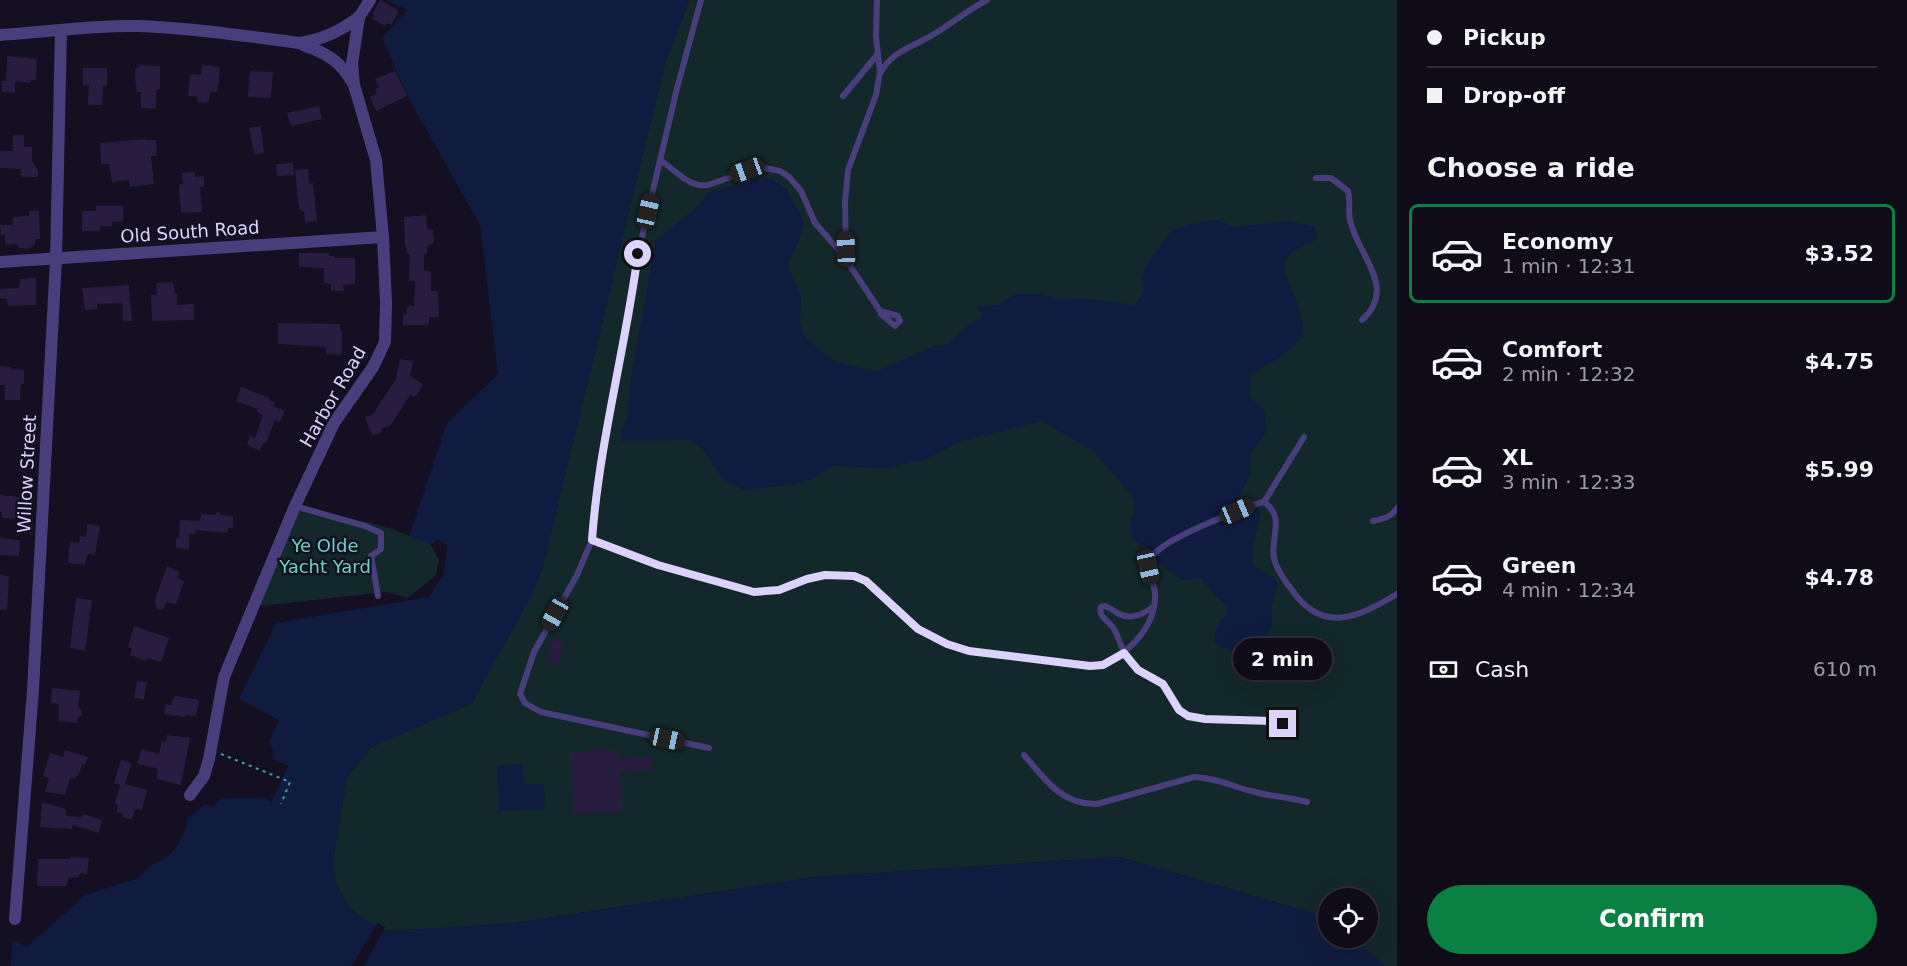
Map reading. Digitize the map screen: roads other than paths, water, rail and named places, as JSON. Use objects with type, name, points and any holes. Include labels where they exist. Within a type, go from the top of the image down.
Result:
[{"type":"street","name":"Harbor Road","points":[[190,795],[204,776],[224,677],[295,506],[334,423],[373,367],[385,342],[383,237],[376,160],[354,86],[352,64],[359,17],[370,0]]},
{"type":"street","points":[[299,44],[315,41],[359,17]]},
{"type":"street","points":[[0,35],[136,26],[195,29],[299,44],[331,57],[346,72],[354,86]]},
{"type":"street","name":"Willow Street","points":[[15,918],[33,678],[57,259],[61,30]]},
{"type":"street","name":"Old South Road","points":[[0,261],[383,237]]},
{"type":"lane","points":[[700,0],[638,254],[629,318],[600,463],[592,540],[577,575],[534,652],[520,694],[525,703],[541,712],[710,748]]},
{"type":"lane","points":[[843,255],[846,249],[844,203],[848,170],[876,95],[880,72],[876,37],[877,0]]},
{"type":"lane","points":[[880,72],[886,62],[896,54],[936,33],[987,0]]},
{"type":"lane","points":[[843,96],[878,54]]},
{"type":"lane","points":[[660,160],[688,181],[700,186],[760,166],[780,171],[789,177],[801,191],[815,223],[843,255],[880,311],[898,316],[900,321],[895,326],[881,314]]},
{"type":"lane","points":[[1316,178],[1331,178],[1348,191],[1351,225],[1378,280],[1378,304],[1373,312],[1362,320]]},
{"type":"lane","points":[[592,540],[658,565],[754,592],[779,590],[825,575],[854,576],[866,581],[918,629],[947,644],[969,651],[1090,666],[1103,665],[1124,653],[1141,633],[1154,606],[1155,592],[1148,567],[1151,557],[1172,540],[1252,505],[1264,502],[1304,437]]},
{"type":"lane","points":[[1264,502],[1271,507],[1275,515],[1274,559],[1296,596],[1312,611],[1336,619],[1348,618],[1397,594]]},
{"type":"lane","points":[[295,506],[365,526],[381,533],[381,549],[371,556],[378,596]]},
{"type":"lane","points":[[1373,521],[1384,519],[1394,513],[1397,508]]},
{"type":"lane","points":[[1154,606],[1146,613],[1132,616],[1122,616],[1110,608],[1101,608],[1100,615],[1110,622],[1124,653],[1138,670],[1163,684],[1179,710],[1188,716],[1205,719],[1273,721],[1283,724]]},
{"type":"lane","points":[[1114,628],[1122,616]]},
{"type":"lane","points":[[1024,755],[1055,789],[1068,799],[1083,804],[1097,804],[1194,777],[1208,777],[1254,792],[1307,802]]},
{"type":"water","points":[[386,0],[689,0],[664,67],[542,570],[532,595],[472,703],[371,747],[347,777],[333,860],[335,882],[349,908],[366,921],[386,931],[514,923],[813,877],[1120,857],[1318,915],[1318,948],[1365,948],[1384,966],[11,966],[12,942],[18,942],[27,947],[85,895],[138,878],[150,866],[172,853],[182,838],[188,815],[191,816],[205,804],[213,808],[219,799],[264,798],[272,802],[288,766],[273,759],[269,741],[279,720],[239,699],[276,623],[429,597],[443,576],[447,545],[438,539],[433,544],[409,537],[447,423],[498,374],[480,225],[409,99],[382,38],[407,10]]},
{"type":"water","points":[[772,178],[787,190],[794,205],[800,211],[804,224],[789,262],[790,271],[801,296],[800,324],[806,338],[835,362],[877,371],[936,345],[949,344],[968,326],[983,316],[977,306],[998,305],[1015,294],[1042,294],[1061,300],[1078,298],[1135,305],[1144,291],[1142,278],[1145,267],[1171,231],[1190,224],[1216,220],[1236,227],[1288,221],[1315,227],[1317,239],[1289,255],[1285,267],[1299,306],[1304,335],[1283,356],[1250,375],[1250,397],[1265,410],[1266,434],[1251,452],[1250,475],[1237,501],[1261,511],[1252,564],[1278,582],[1272,606],[1272,627],[1261,642],[1248,648],[1231,651],[1215,644],[1216,628],[1227,615],[1226,604],[1212,593],[1201,577],[1182,580],[1159,563],[1152,551],[1132,539],[1130,524],[1135,507],[1131,494],[1093,451],[1042,421],[956,443],[927,459],[888,468],[833,466],[812,479],[796,484],[745,490],[724,480],[702,449],[691,440],[620,441],[628,415],[629,389],[656,240],[697,207],[708,193],[754,179]]},
{"type":"water","points":[[523,764],[524,784],[544,784],[545,809],[499,811],[497,766]]},
{"type":"park label","name":"Ye Olde Yacht Yard","points":[[325,556]]}]
